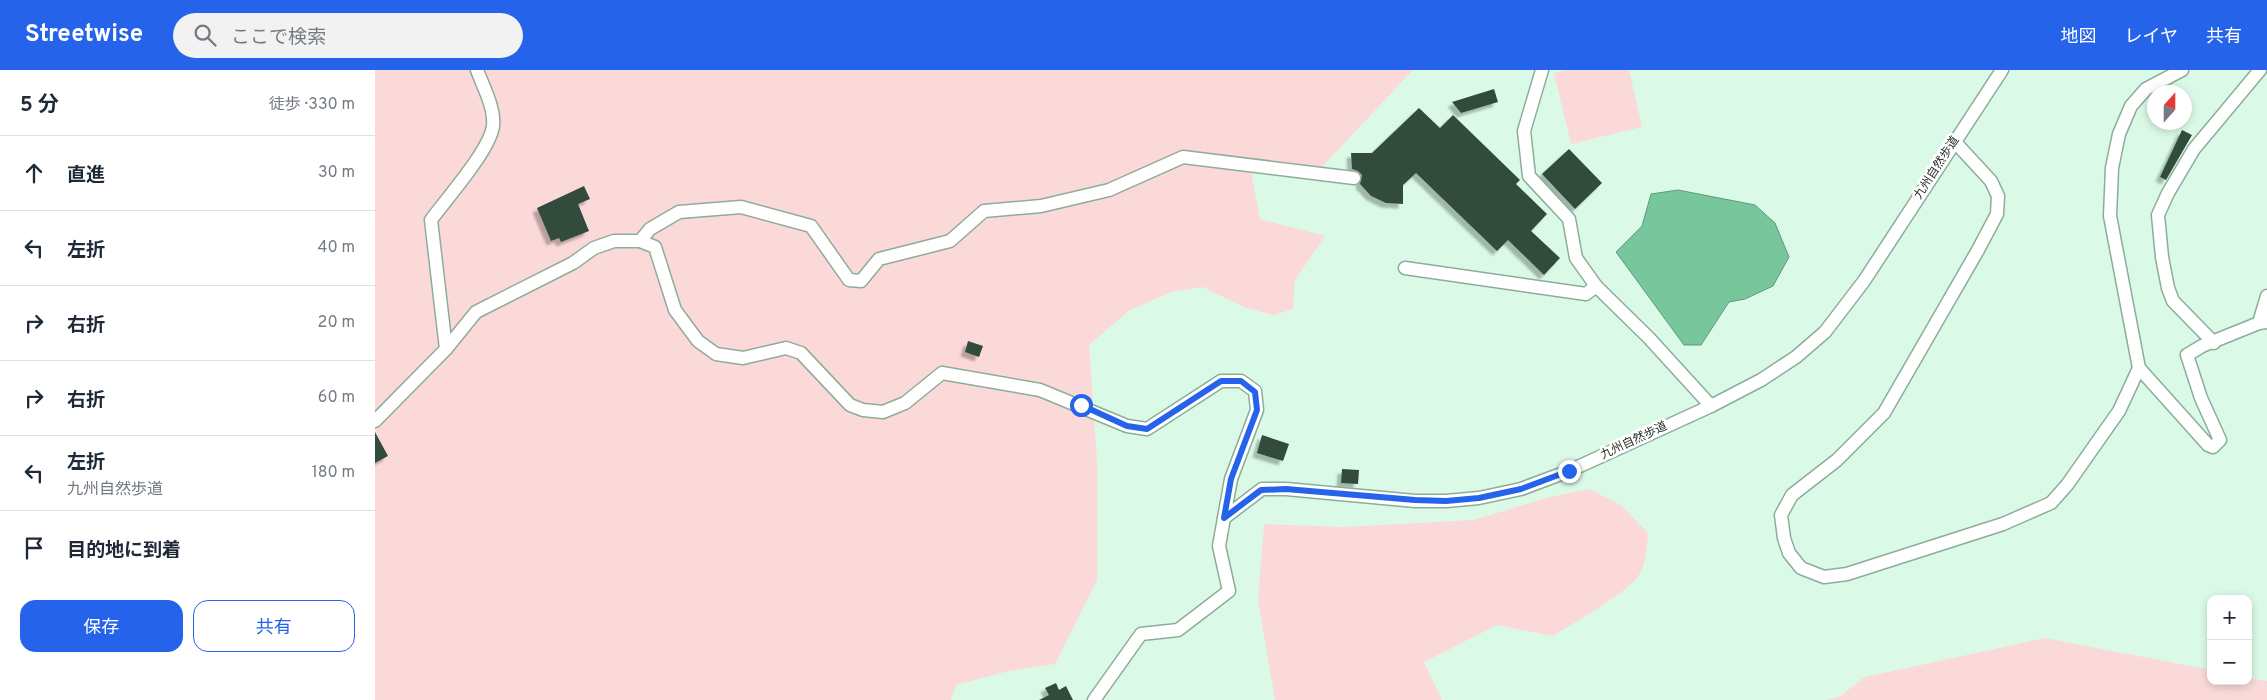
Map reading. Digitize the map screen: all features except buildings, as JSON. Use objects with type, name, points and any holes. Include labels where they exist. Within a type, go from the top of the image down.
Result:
[{"type":"street","points":[[446,349],[431,220],[487,146],[493,125],[488,100],[477,70]]},
{"type":"street","points":[[1542,70],[1524,131],[1529,176],[1569,219],[1576,258],[1596,286],[1649,338],[1711,406]]},
{"type":"street","name":"九州自然歩道","points":[[1224,518],[1261,490],[1286,489],[1446,501],[1479,498],[1521,489],[1569,471],[1711,406],[1761,380],[1796,358],[1825,332],[1864,281],[2003,70]]},
{"type":"street","points":[[2182,70],[2146,89],[2131,106],[2119,134],[2112,168],[2110,216],[2139,368],[2208,445],[2213,447],[2220,440],[2201,398],[2187,354],[2202,346],[2263,323],[2267,296]]},
{"type":"street","points":[[2214,342],[2173,301],[2168,288],[2162,257],[2158,215],[2168,193],[2194,149],[2260,70]]},
{"type":"street","points":[[1955,142],[1991,181],[1998,196],[1997,214],[1884,413],[1837,460],[1792,494],[1781,515],[1784,538],[1789,553],[1801,568],[1824,577],[1847,574],[2003,524],[2051,503],[2067,485],[2119,411],[2139,368]]},
{"type":"street","points":[[639,241],[650,229],[679,212],[741,207],[811,226],[849,280],[861,282],[879,259],[950,241],[983,211],[1041,206],[1109,190],[1183,158],[1355,178]]},
{"type":"street","points":[[375,421],[446,349],[476,312],[573,262],[594,248],[614,240],[639,241],[655,247],[675,310],[698,341],[716,354],[743,358],[786,348],[801,353],[850,405],[863,410],[883,412],[905,403],[942,373],[1040,390],[1127,426],[1147,429],[1221,381],[1241,381],[1255,392],[1257,410],[1231,479],[1219,546],[1229,591],[1178,630],[1141,634],[1094,700]]},
{"type":"street","points":[[1405,268],[1586,294],[1596,286]]},
{"type":"shaded area","points":[[375,70],[1413,70],[1321,168],[1251,171],[1260,219],[1325,236],[1295,280],[1293,309],[1274,315],[1246,308],[1203,287],[1171,292],[1130,310],[1089,345],[1097,460],[1097,580],[1055,664],[1009,671],[956,685],[951,700],[375,700]]},
{"type":"shaded area","points":[[1565,70],[1629,70],[1642,127],[1571,144],[1554,73]]},
{"type":"shaded area","points":[[1678,190],[1755,205],[1775,223],[1789,257],[1773,286],[1745,299],[1729,302],[1701,345],[1684,345],[1616,252],[1642,226],[1651,194]]},
{"type":"shaded area","points":[[1589,489],[1621,505],[1648,533],[1645,556],[1640,573],[1630,585],[1610,601],[1553,636],[1497,625],[1424,662],[1442,700],[1275,700],[1258,601],[1264,524],[1342,527],[1474,520],[1546,498]]},
{"type":"shaded area","points":[[2045,638],[2207,669],[2207,685],[2252,685],[2252,679],[2267,681],[2267,700],[1826,700],[1839,697],[1865,677]]},
{"type":"route","points":[[1081,405],[1127,426],[1147,429],[1221,381],[1241,381],[1255,392],[1257,410],[1231,479],[1224,518],[1261,490],[1286,489],[1446,501],[1479,498],[1521,489],[1569,471]]}]
